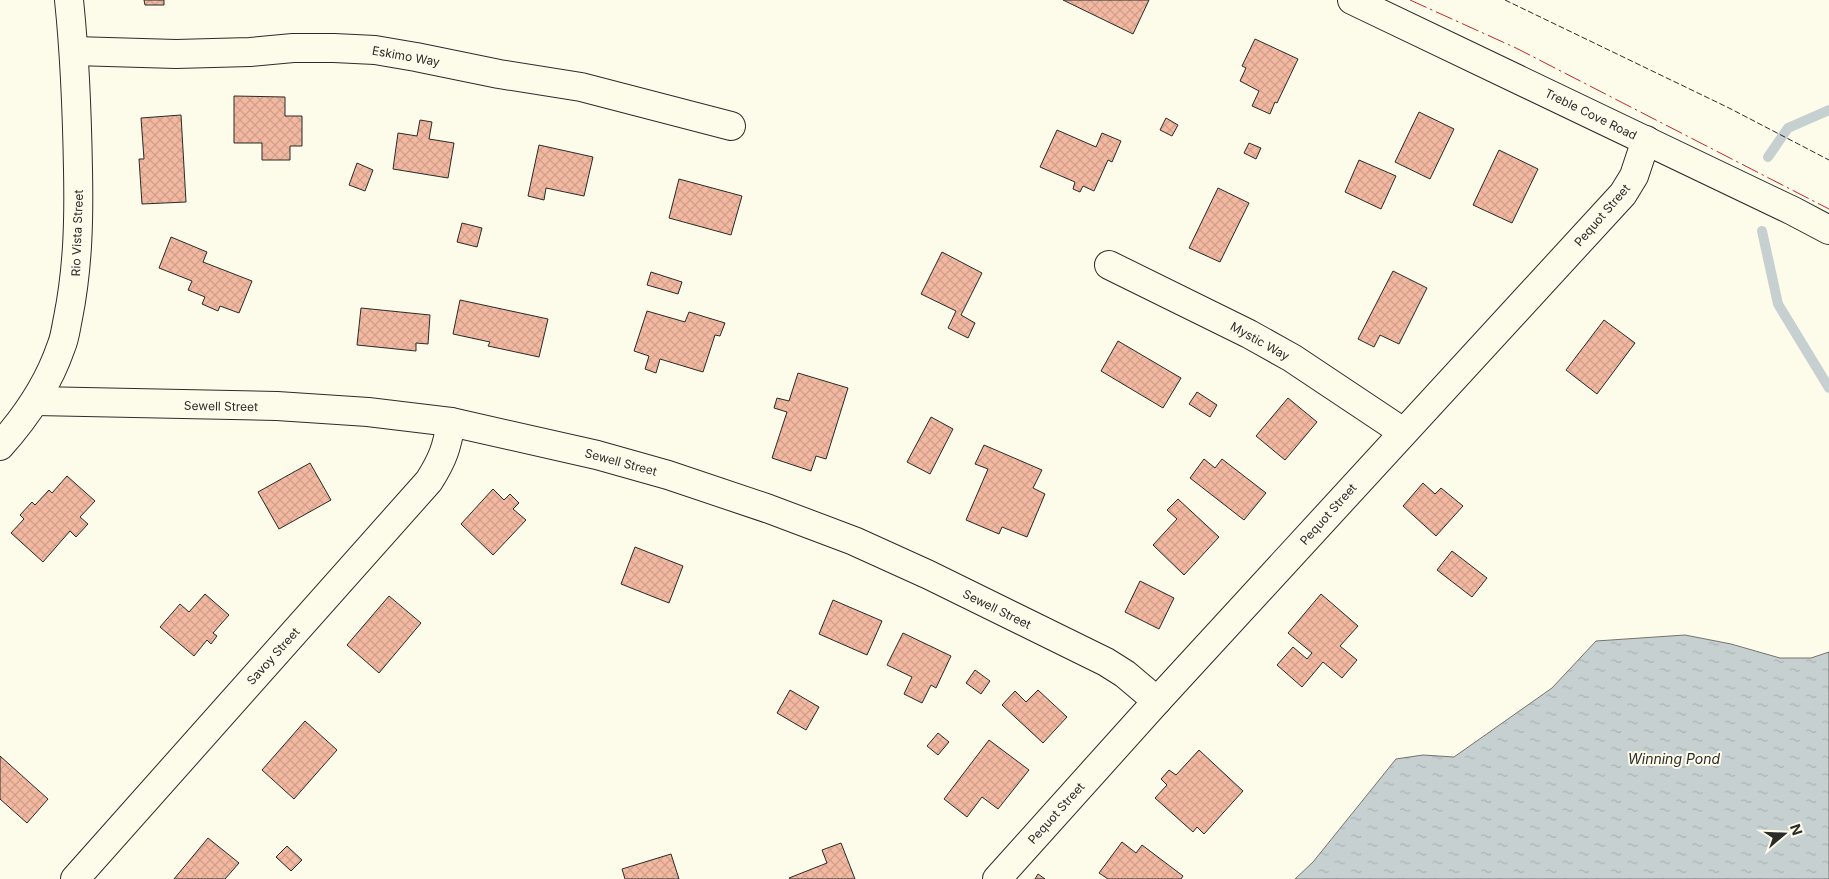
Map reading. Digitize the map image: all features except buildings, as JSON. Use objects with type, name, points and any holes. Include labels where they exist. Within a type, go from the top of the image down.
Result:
[{"type":"street","name":"Rio Vista Street","points":[[0,446],[18,426],[36,401],[51,374],[62,346],[75,284],[79,218],[77,87],[69,0]]},
{"type":"street","name":"Treble Cove Road","points":[[1352,0],[1646,140],[1829,230]]},
{"type":"street","name":"Eskimo Way","points":[[74,51],[176,54],[250,52],[293,48],[375,50],[499,74],[581,87],[731,126]]},
{"type":"street","name":"Pequot Street","points":[[997,879],[1157,701],[1623,194],[1634,176],[1646,140]]},
{"type":"street","name":"Mystic Way","points":[[1110,265],[1250,334],[1292,358],[1403,432]]},
{"type":"street","name":"Sewell Street","points":[[36,401],[328,408],[452,422],[597,455],[668,475],[769,509],[854,541],[929,575],[1106,662],[1125,674],[1157,701]]},
{"type":"street","name":"Savoy Street","points":[[75,879],[429,481],[444,455],[452,422]]},
{"type":"water","name":"Winning Pond","points":[[1685,635],[1731,644],[1780,658],[1811,658],[1829,652],[1829,879],[1295,879],[1313,862],[1396,759],[1423,755],[1454,757],[1552,688],[1596,641]]},
{"type":"waterway","points":[[1768,157],[1788,128],[1829,110]]},
{"type":"waterway","points":[[1762,231],[1778,304],[1829,388]]},
{"type":"fence","points":[[1505,0],[1729,108],[1829,160]]},
{"type":"power","points":[[1410,0],[1516,48],[1829,209]]}]
